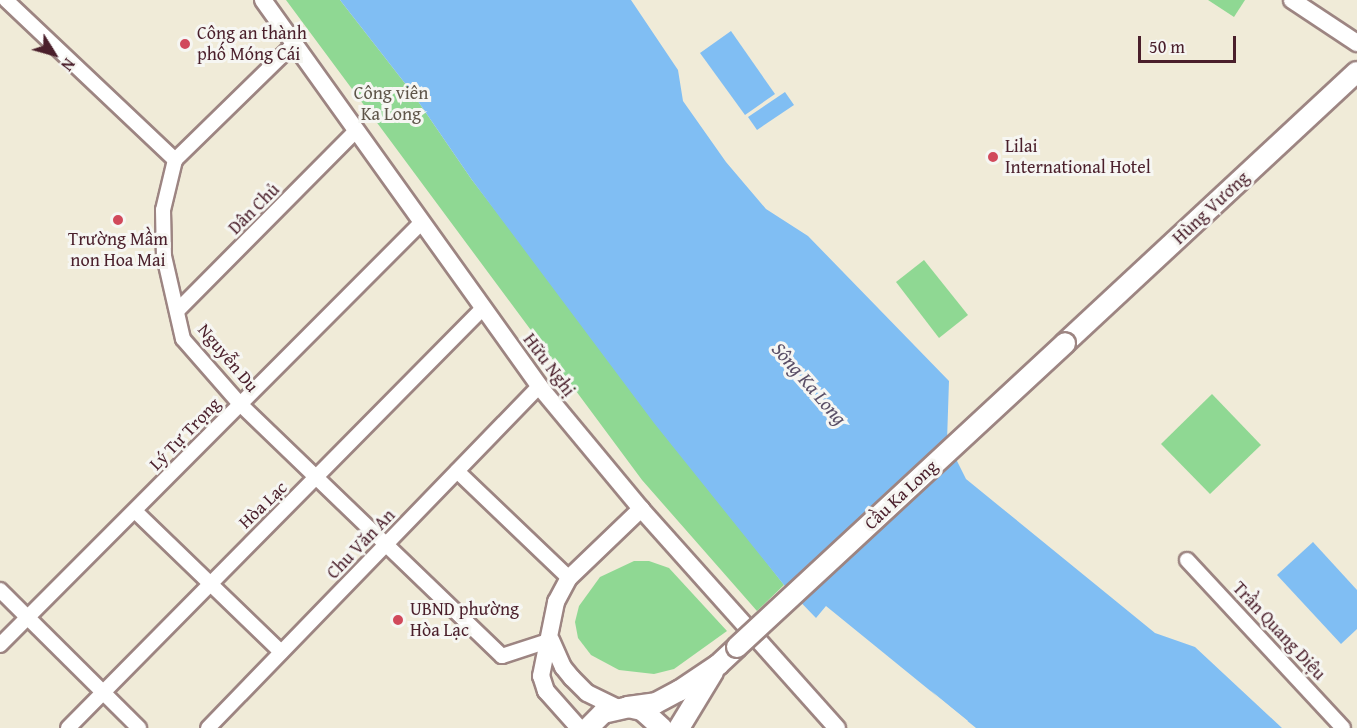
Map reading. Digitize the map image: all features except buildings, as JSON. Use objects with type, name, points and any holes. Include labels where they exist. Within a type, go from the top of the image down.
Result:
[{"type":"main road","name":"Hùng Vương","points":[[1065,343],[1357,72]]},
{"type":"main road","name":"Cầu Ka Long","points":[[718,665],[1065,343]]},
{"type":"main road","points":[[588,728],[603,713],[622,707],[656,703],[718,665]]},
{"type":"main road","points":[[679,728],[718,665]]},
{"type":"main road","points":[[622,707],[642,710],[662,728]]},
{"type":"street","points":[[6,0],[175,160],[294,44]]},
{"type":"street","name":"Hữu Nghị","points":[[263,0],[355,132],[539,386],[641,509],[837,728]]},
{"type":"street","points":[[1292,0],[1357,43]]},
{"type":"street","name":"Dân Chủ","points":[[177,311],[355,132]]},
{"type":"street","name":"Nguyễn Du","points":[[175,160],[163,210],[164,256],[183,339],[239,403],[384,546],[502,656],[551,640]]},
{"type":"street","name":"Lý Tự Trọng","points":[[0,645],[421,223]]},
{"type":"street","name":"Hòa Lạc","points":[[68,728],[105,693],[209,582],[316,478],[483,308]]},
{"type":"street","name":"Chu Văn An","points":[[208,728],[539,386]]},
{"type":"street","points":[[457,471],[568,578]]},
{"type":"street","points":[[579,728],[546,691],[542,666],[551,640],[556,602],[568,578],[641,509]]},
{"type":"street","points":[[135,511],[281,652]]},
{"type":"street","name":"Trần Quang Diệu","points":[[1187,560],[1343,728]]},
{"type":"street","points":[[0,590],[140,728]]},
{"type":"street","points":[[551,640],[563,668],[587,693],[622,707]]},
{"type":"green space","name":"Công viên Ka Long","points":[[286,0],[340,0],[411,91],[472,180],[784,585],[757,611],[642,480]]},
{"type":"green space","points":[[1208,0],[1245,0],[1234,17]]},
{"type":"green space","points":[[924,260],[968,315],[939,338],[896,282]]},
{"type":"green space","points":[[1212,394],[1261,445],[1210,494],[1161,444]]},
{"type":"green space","points":[[634,561],[649,561],[669,568],[727,631],[674,669],[654,674],[619,670],[591,655],[578,638],[575,622],[579,606],[600,577]]},
{"type":"water","name":"Sông Ka Long","points":[[340,0],[631,0],[678,70],[683,101],[726,162],[766,209],[808,236],[949,381],[947,441],[966,479],[1155,633],[1195,647],[1282,728],[976,728],[826,606],[816,618],[784,585],[654,423],[472,180],[411,91]]},
{"type":"water","points":[[731,31],[775,94],[745,115],[700,53]]},
{"type":"water","points":[[785,92],[794,105],[757,130],[748,117]]},
{"type":"water","points":[[1313,542],[1357,590],[1357,629],[1341,644],[1277,575]]},
{"type":"pier","points":[[930,690],[952,708],[968,721],[965,723]]},
{"type":"place","name":"Công an thành phố Móng Cái","points":[[185,44]]},
{"type":"place","name":"Lilai International Hotel","points":[[993,157]]},
{"type":"place","name":"Trường Mầm non Hoa Mai","points":[[118,220]]},
{"type":"place","name":"UBND phường Hòa Lạc","points":[[398,620]]}]
